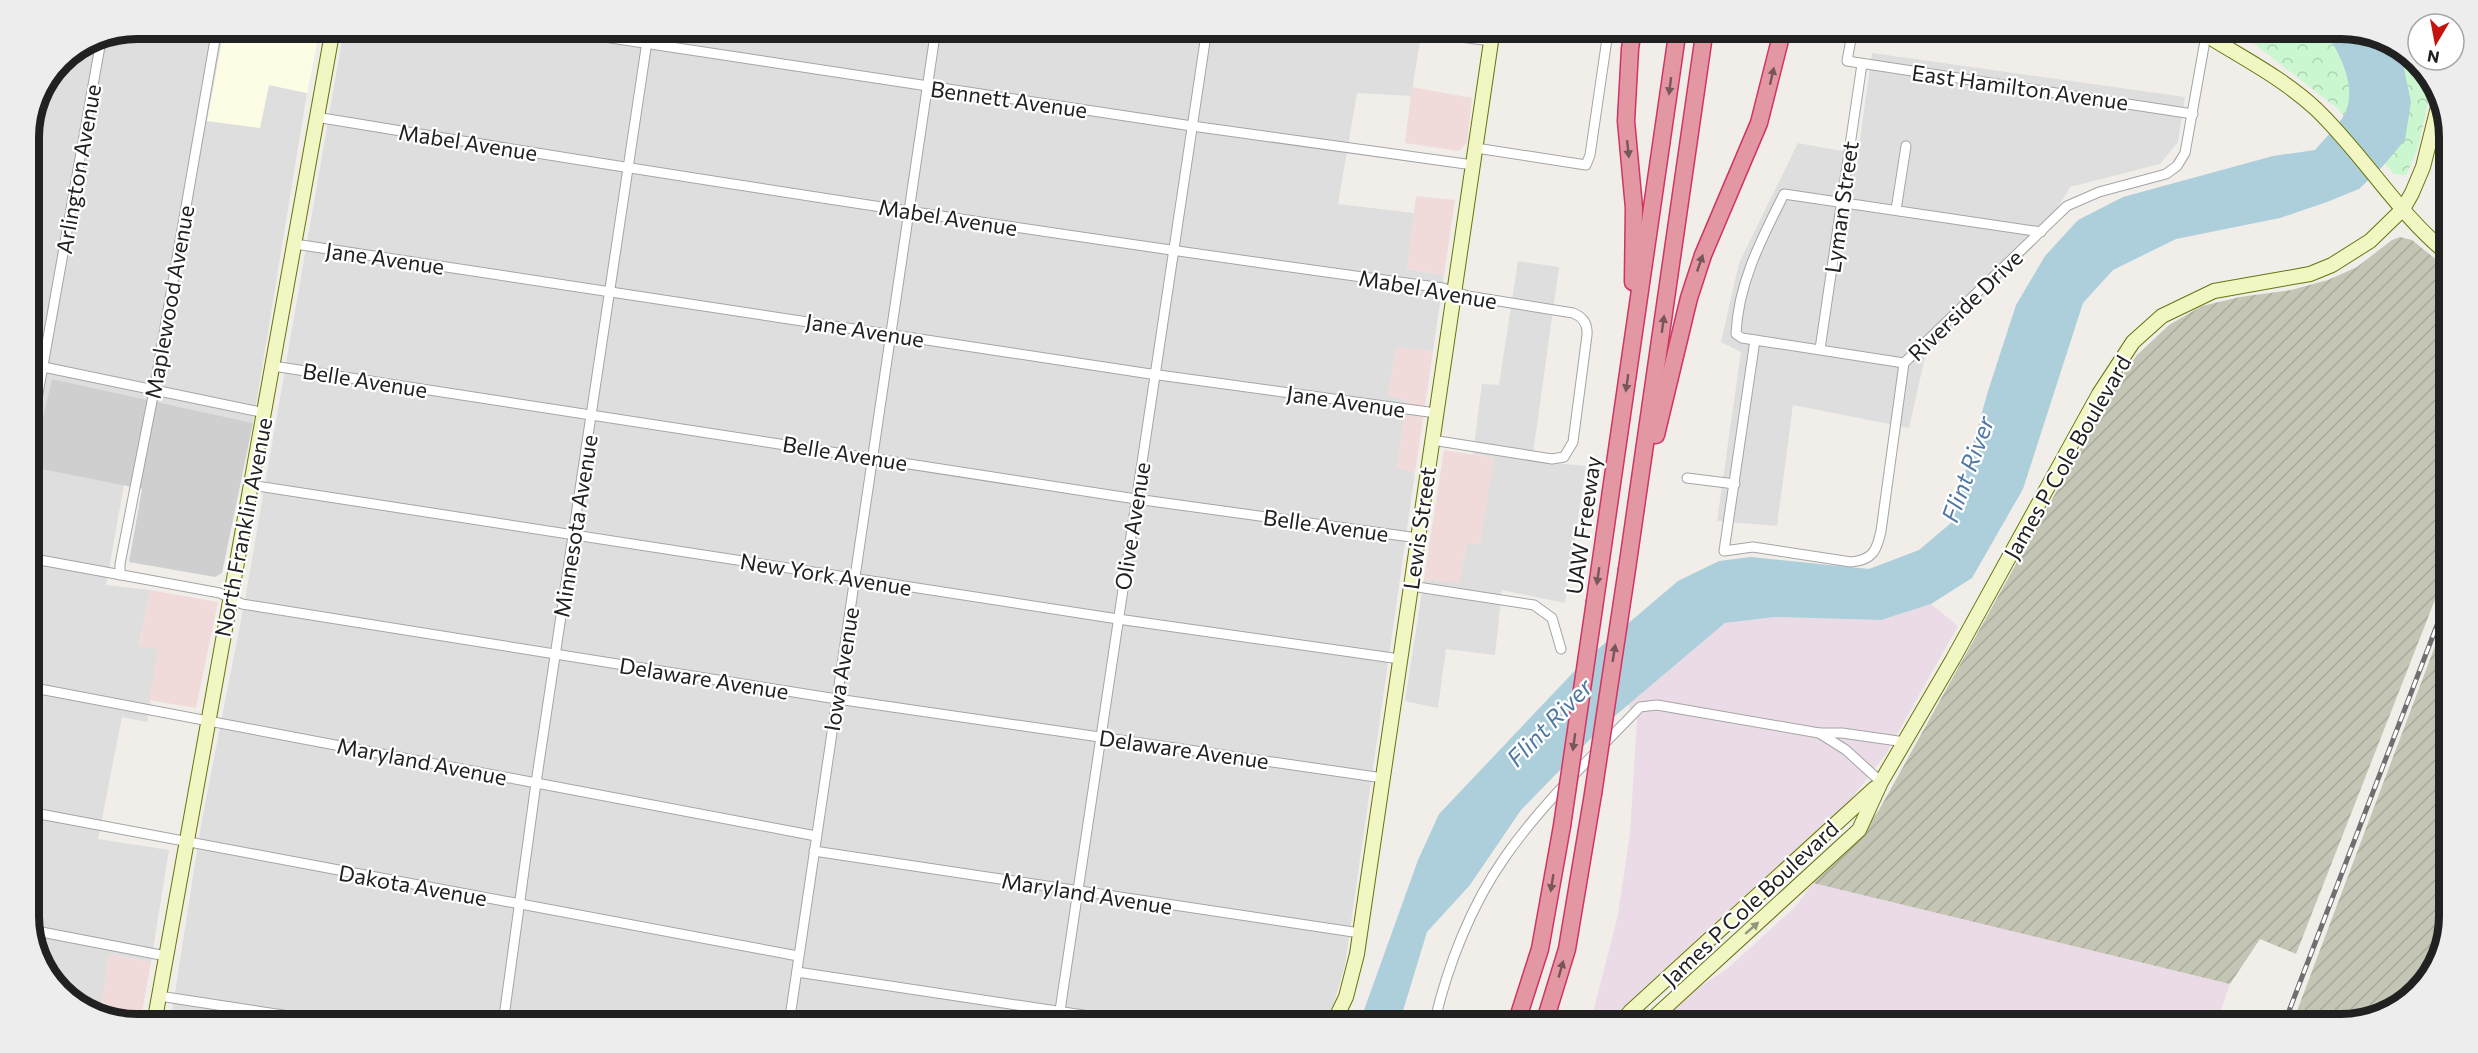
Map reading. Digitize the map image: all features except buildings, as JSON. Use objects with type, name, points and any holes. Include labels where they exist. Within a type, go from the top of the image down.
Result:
[{"type":"highway","points":[[1631,39],[1626,121],[1634,208],[1631,356]]},
{"type":"highway","name":"UAW Freeway","points":[[1519,1014],[1540,949],[1562,825],[1676,39]]},
{"type":"highway","points":[[1547,1014],[1567,949],[1593,794],[1702,39]]},
{"type":"highway","points":[[1630,544],[1689,298],[1703,255],[1759,123],[1780,39]]},
{"type":"street","name":"Maplewood Avenue","points":[[120,575],[120,564],[154,391],[215,39]]},
{"type":"street","name":"North Franklin Avenue","points":[[156,1014],[331,39]]},
{"type":"street","name":"Bennett Avenue","points":[[615,39],[1192,126],[1473,165]]},
{"type":"street","name":"Minnesota Avenue","points":[[504,1014],[536,783],[648,39]]},
{"type":"street","name":"Iowa Avenue","points":[[791,1014],[935,39]]},
{"type":"street","name":"Olive Avenue","points":[[1060,1012],[1204,39]]},
{"type":"street","name":"Lewis Street","points":[[1337,1014],[1352,976],[1360,933],[1491,39]]},
{"type":"street","points":[[1476,148],[1586,165],[1590,155],[1605,39]]},
{"type":"street","name":"East Hamilton Avenue","points":[[1850,39],[1847,61],[2193,114]]},
{"type":"street","name":"Riverside Drive","points":[[1734,484],[1724,551],[1753,547],[1851,562],[1871,557],[1877,549],[1881,531],[1904,363],[2067,206],[2099,192],[2166,174],[2177,166],[2185,153],[2204,39]]},
{"type":"street","points":[[2217,39],[2296,92],[2331,125],[2378,181],[2439,246]]},
{"type":"street","name":"Arlington Avenue","points":[[39,389],[100,46]]},
{"type":"street","name":"Lyman Street","points":[[1820,349],[1862,64]]},
{"type":"street","name":"James P Cole Boulevard","points":[[1658,1014],[1859,830],[1881,782],[1953,660],[2099,394],[2133,342],[2162,316],[2214,291],[2310,274],[2332,265],[2370,242],[2403,209],[2423,166],[2436,114]]},
{"type":"street","name":"Mabel Avenue","points":[[316,117],[909,211],[1173,251],[1443,288],[1468,296],[1573,313],[1580,316],[1587,328],[1587,335],[1573,442],[1564,457]]},
{"type":"street","points":[[1896,210],[1906,146]]},
{"type":"street","points":[[1904,363],[1742,338],[1736,334],[1737,313],[1747,275],[1784,194],[2041,231]]},
{"type":"street","name":"Jane Avenue","points":[[295,244],[1155,375],[1436,413]]},
{"type":"street","points":[[1687,478],[1734,484],[1755,340]]},
{"type":"street","points":[[39,366],[265,413]]},
{"type":"street","name":"Belle Avenue","points":[[273,366],[1136,499],[1418,538]]},
{"type":"street","name":"Jane Avenue","points":[[1432,440],[1552,459],[1564,457]]},
{"type":"street","name":"New York Avenue","points":[[251,485],[1118,619],[1400,658]]},
{"type":"street","name":"Delaware Avenue","points":[[39,560],[220,593],[242,604],[837,699],[1383,778]]},
{"type":"street","points":[[1411,586],[1534,605],[1552,618],[1562,649]]},
{"type":"street","name":"Maryland Avenue","points":[[39,689],[816,836]]},
{"type":"street","points":[[1437,1014],[1457,953],[1476,907],[1504,857],[1543,810],[1640,707],[1657,705],[1819,733],[1842,733],[1905,742]]},
{"type":"street","points":[[1819,733],[1846,750],[1881,782]]},
{"type":"street","name":"James P Cole Boulevard","points":[[1628,1014],[1881,782]]},
{"type":"street","name":"Dakota Avenue","points":[[39,814],[798,956]]},
{"type":"street","name":"Maryland Avenue","points":[[814,851],[1360,933]]},
{"type":"street","points":[[40,932],[166,956]]},
{"type":"street","points":[[797,972],[1074,1014]]},
{"type":"street","points":[[159,996],[277,1014]]},
{"type":"shaded area","points":[[136,39],[222,39],[208,121],[269,85],[307,93],[253,423],[52,379],[39,433],[39,130],[42,111],[59,77],[72,63],[105,44]]},
{"type":"shaded area","points":[[222,39],[318,39],[307,93],[269,85],[260,128],[207,121]]},
{"type":"shaded area","points":[[342,39],[1420,39],[1411,96],[1357,93],[1338,204],[1414,213],[1407,269],[1444,275],[1433,351],[1396,347],[1388,396],[1406,400],[1397,468],[1415,473],[1345,965],[1334,1003],[1328,1014],[181,1014],[172,1012],[201,825],[246,594]]},
{"type":"shaded area","points":[[1872,53],[2185,97],[2178,142],[2160,164],[2070,187],[2036,244],[1925,357],[1909,428],[1793,405],[1777,526],[1717,521],[1741,352],[1721,342],[1739,263],[1798,143],[1858,154]]},
{"type":"shaded area","points":[[1412,87],[1472,98],[1467,143],[1459,151],[1405,143]]},
{"type":"shaded area","points":[[1416,196],[1455,200],[1444,275],[1407,269]]},
{"type":"shaded area","points":[[2439,202],[2439,220],[2435,216]]},
{"type":"shaded area","points":[[2400,237],[2412,240],[2439,262],[2439,589],[2296,954],[2260,939],[2230,984],[1813,883],[1850,849],[1879,810],[2118,381],[2137,355],[2169,325],[2202,306],[2240,297],[2291,290],[2328,280],[2357,267],[2392,240]]},
{"type":"shaded area","points":[[1518,261],[1559,267],[1532,461],[1586,466],[1565,603],[1502,590],[1495,655],[1446,649],[1438,708],[1405,701],[1424,579],[1459,583],[1467,543],[1480,544],[1493,458],[1473,454],[1482,384],[1499,385]]},
{"type":"shaded area","points":[[1396,347],[1433,351],[1415,473],[1397,468],[1406,400],[1388,396]]},
{"type":"shaded area","points":[[52,379],[253,423],[222,573],[215,577],[129,562],[142,489],[39,469],[39,433]]},
{"type":"shaded area","points":[[1444,450],[1494,458],[1480,544],[1467,543],[1459,583],[1424,579]]},
{"type":"shaded area","points":[[39,469],[124,485],[106,585],[150,590],[139,645],[158,649],[147,722],[122,717],[98,839],[169,850],[151,962],[109,954],[101,1008],[82,998],[55,971],[44,948],[39,923]]},
{"type":"shaded area","points":[[150,590],[218,602],[196,708],[149,700],[158,649],[139,646]]},
{"type":"shaded area","points":[[1931,604],[1958,626],[1886,754],[1845,807],[1621,1014],[1593,1014],[1618,915],[1630,833],[1637,720],[1628,705],[1725,623],[1775,617],[1881,620]]},
{"type":"shaded area","points":[[2439,635],[2439,916],[2432,954],[2419,976],[2396,998],[2385,1004],[2354,1013],[2296,1014]]},
{"type":"shaded area","points":[[1813,883],[2230,984],[2220,1014],[1667,1014],[1691,993],[1728,968],[1795,907]]},
{"type":"shaded area","points":[[109,954],[151,962],[142,1014],[117,1012],[101,1008]]},
{"type":"green space","points":[[2248,39],[2361,41],[2379,46],[2401,59],[2406,64],[2406,72],[2414,72],[2430,95],[2418,148],[2406,175],[2394,174],[2337,108]]},
{"type":"water","name":"Flint River","points":[[2330,39],[2361,41],[2379,46],[2402,60],[2411,102],[2405,140],[2359,189],[2280,218],[2176,239],[2113,270],[2083,303],[2023,489],[1972,578],[1931,604],[1881,620],[1775,617],[1725,623],[1603,726],[1521,810],[1470,885],[1427,932],[1402,1014],[1363,1014],[1418,860],[1439,814],[1585,660],[1678,581],[1719,561],[1751,557],[1869,569],[1919,550],[1951,523],[1988,391],[2016,305],[2045,256],[2078,220],[2123,197],[2273,156],[2315,150],[2337,126],[2348,106],[2346,71]]},
{"type":"railway","points":[[2288,1014],[2439,620]]}]
